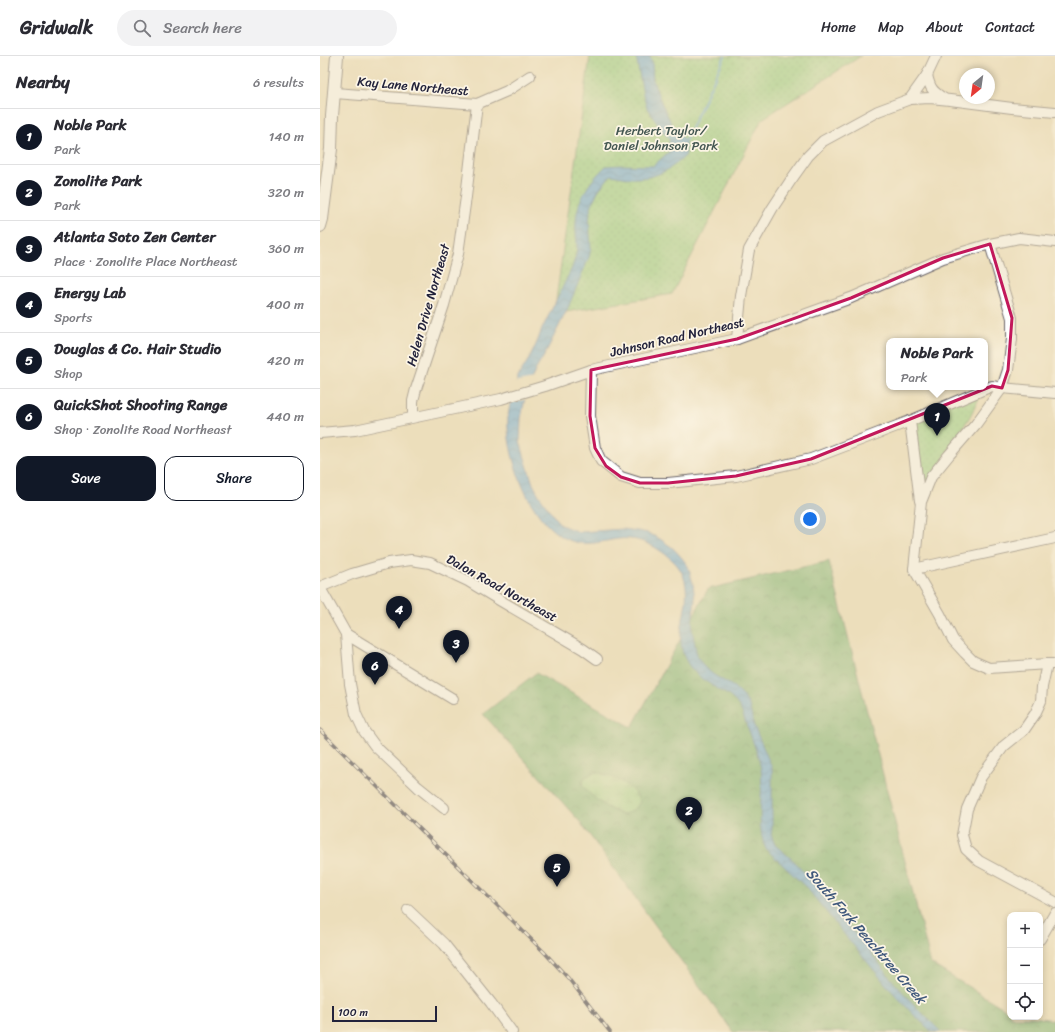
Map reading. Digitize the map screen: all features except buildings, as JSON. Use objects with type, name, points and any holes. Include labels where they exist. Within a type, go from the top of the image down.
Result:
[{"type":"main road","points":[[320,226],[332,150],[332,116],[337,56]]},
{"type":"street","points":[[910,99],[927,76],[936,56]]},
{"type":"street","name":"Kay Lane Northeast","points":[[335,93],[477,104],[507,91],[530,76]]},
{"type":"street","points":[[927,76],[929,84],[934,92],[944,99]]},
{"type":"street","points":[[737,339],[741,296],[749,250],[772,209],[808,156],[823,141],[878,111],[910,99],[944,99],[1055,112]]},
{"type":"street","name":"Helen Drive Northeast","points":[[413,418],[413,401],[416,389],[423,372],[444,305],[458,254],[477,104]]},
{"type":"street","name":"Johnson Road Northeast","points":[[320,433],[355,430],[501,400],[591,370],[737,339],[851,298],[943,258],[990,244],[1020,238],[1055,242]]},
{"type":"street","points":[[920,502],[931,477],[976,424],[1002,388],[1008,370],[1012,339],[1012,318],[990,244]]},
{"type":"street","points":[[591,370],[590,416],[595,448],[601,461],[620,477],[640,483],[668,483],[736,476],[811,459],[910,421],[983,390]]},
{"type":"street","points":[[988,388],[992,386],[1055,393]]},
{"type":"street","points":[[910,421],[920,502],[914,569],[953,640],[973,661],[989,668],[1051,664],[1042,687],[1041,703],[1035,714],[1024,730],[1004,746],[981,777],[967,809],[962,835],[966,849],[979,862],[1055,902]]},
{"type":"street","points":[[914,569],[1055,538]]},
{"type":"street","name":"Dalon Road Northeast","points":[[320,588],[352,574],[389,563],[412,560],[430,563],[468,581],[584,649],[597,659]]},
{"type":"street","points":[[320,588],[346,634],[350,684],[356,714],[364,731],[375,746],[395,766],[444,808]]},
{"type":"street","points":[[346,634],[453,699]]},
{"type":"street","points":[[408,910],[444,944],[512,1032]]},
{"type":"street","points":[[1043,934],[1055,913]]},
{"type":"highlighted area","points":[[990,244],[1012,318],[1008,370],[1002,388],[992,386],[811,459],[736,476],[668,483],[640,483],[621,477],[606,466],[595,448],[590,416],[591,370],[737,339],[851,298],[943,258]]},
{"type":"green space","name":"Herbert Taylor/ Daniel Johnson Park","points":[[590,56],[861,56],[762,119],[672,294],[554,314]]},
{"type":"green space","points":[[983,391],[969,418],[922,493],[913,417]]},
{"type":"green space","points":[[829,561],[931,964],[1007,1010],[1007,1020],[1043,1020],[1043,1018],[1055,1020],[1055,1032],[733,1032],[580,822],[483,714],[536,673],[632,727],[708,589]]},
{"type":"green space","points":[[596,772],[611,776],[625,784],[634,792],[640,802],[632,811],[622,815],[605,806],[590,794],[582,785],[585,777]]},
{"type":"water","points":[[636,56],[649,56],[652,61],[653,81],[672,125],[685,141],[686,155],[668,169],[648,177],[633,178],[611,175],[598,191],[593,201],[589,221],[591,248],[589,257],[567,310],[535,371],[526,394],[521,418],[520,441],[533,484],[539,495],[561,525],[579,532],[623,529],[648,533],[673,548],[688,566],[693,583],[695,601],[692,629],[697,656],[705,668],[734,687],[743,696],[749,705],[754,726],[772,768],[771,835],[775,845],[795,862],[814,883],[896,985],[941,1032],[932,1032],[912,1013],[888,987],[807,888],[766,849],[760,820],[761,769],[750,733],[740,708],[730,697],[699,676],[690,666],[683,653],[681,632],[686,602],[686,592],[685,581],[677,565],[672,559],[662,552],[640,541],[618,539],[586,544],[575,542],[560,535],[546,524],[534,508],[524,490],[511,451],[508,432],[508,416],[511,399],[518,377],[533,351],[541,331],[572,268],[577,249],[577,214],[585,191],[606,166],[653,166],[670,151],[669,138],[663,132],[647,108]]},
{"type":"pier","points":[[534,379],[527,399],[509,403],[513,383]]},
{"type":"waterway","points":[[685,141],[725,56]]},
{"type":"railway","points":[[320,730],[544,952],[568,978],[610,1032]]},
{"type":"place","name":"Noble Park","points":[[937,436]]},
{"type":"place","name":"Energy Lab","points":[[399,629]]},
{"type":"place","name":"Atlanta Soto Zen Center","points":[[456,663]]},
{"type":"place","name":"QuickShot Shooting Range","points":[[375,685]]},
{"type":"place","name":"Zonolite Park","points":[[689,830]]},
{"type":"place","name":"Douglas & Co. Hair Studio","points":[[557,887]]},
{"type":"water label","name":"South Fork Peachtree Creek","points":[[866,936]]}]
